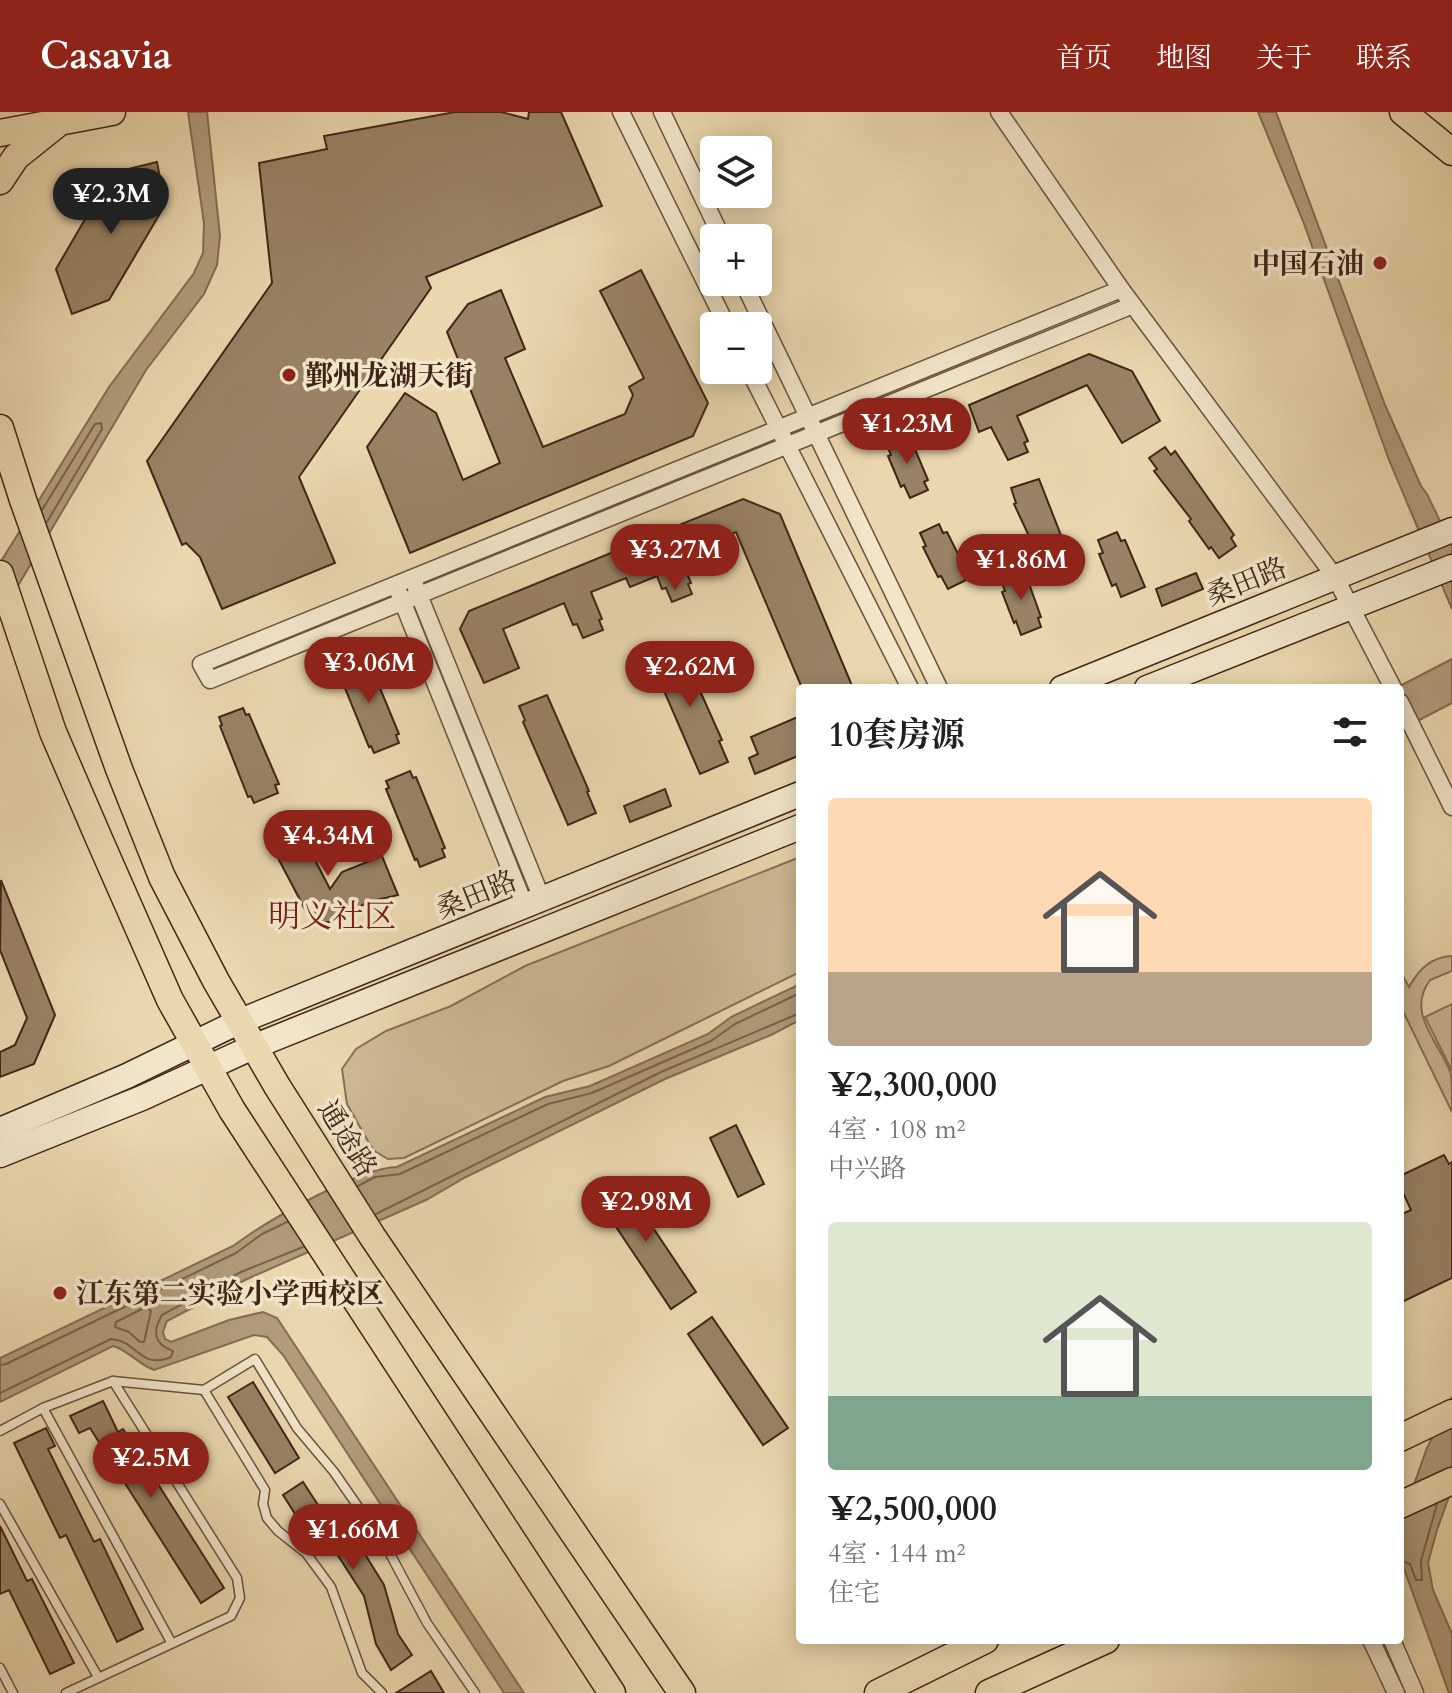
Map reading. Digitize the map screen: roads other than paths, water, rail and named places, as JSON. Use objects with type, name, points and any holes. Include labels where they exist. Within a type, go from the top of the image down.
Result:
[{"type":"main road","points":[[0,120],[32,112]]},
{"type":"main road","points":[[0,133],[112,112]]},
{"type":"main road","points":[[1403,112],[1452,152]]},
{"type":"main road","points":[[0,181],[16,157],[61,122]]},
{"type":"main road","name":"通途路","points":[[0,428],[119,769],[162,877],[238,1022],[372,1236],[682,1693]]},
{"type":"main road","name":"桑田路","points":[[1072,684],[1452,530]]},
{"type":"main road","points":[[1157,684],[1452,567]]},
{"type":"main road","points":[[0,574],[53,732],[170,1000],[193,1044],[232,1110],[612,1693]]},
{"type":"main road","name":"桑田路","points":[[0,1130],[127,1076],[238,1022],[796,796]]},
{"type":"main road","name":"桑田路","points":[[0,1155],[142,1098],[253,1047],[796,829]]},
{"type":"main road","points":[[1404,1436],[1452,1413]]},
{"type":"main road","points":[[1404,1503],[1452,1481]]},
{"type":"main road","points":[[878,1693],[977,1644]]},
{"type":"main road","points":[[989,1693],[1097,1644]]},
{"type":"street","points":[[621,112],[720,312]]},
{"type":"street","points":[[662,112],[715,224]]},
{"type":"street","points":[[999,112],[1121,289],[1335,577],[1391,684]]},
{"type":"street","points":[[1121,289],[201,664],[210,680],[1133,305]]},
{"type":"street","points":[[750,296],[937,684]]},
{"type":"street","points":[[756,384],[908,684]]},
{"type":"street","points":[[404,581],[534,902]]},
{"type":"street","points":[[1404,710],[1452,807]]},
{"type":"street","points":[[1373,1644],[1396,1693]]},
{"type":"street","points":[[1394,1644],[1415,1693]]},
{"type":"lane","points":[[0,1431],[43,1408],[113,1381],[204,1390],[255,1359],[297,1428],[334,1472],[388,1550],[427,1623],[475,1693]]},
{"type":"lane","points":[[66,1693],[231,1616],[240,1598],[237,1578],[113,1381]]},
{"type":"lane","points":[[204,1390],[265,1490],[263,1504],[267,1518],[306,1553],[331,1587],[362,1673],[382,1693]]},
{"type":"lane","points":[[43,1408],[171,1642]]},
{"type":"lane","points":[[0,1504],[98,1677]]},
{"type":"lane","points":[[0,1668],[13,1693]]},
{"type":"water","points":[[188,112],[207,112],[220,236],[217,265],[204,294],[146,370],[0,616],[0,563],[109,387],[194,273],[203,253],[204,223]]},
{"type":"water","points":[[1258,112],[1276,112],[1385,405],[1452,546],[1452,609],[1389,460],[1303,221]]},
{"type":"water","points":[[1452,659],[1452,703],[1404,728],[1404,684]]},
{"type":"water","points":[[796,986],[796,1022],[665,1079],[466,1177],[426,1200],[245,1280],[167,1321],[163,1332],[165,1339],[171,1342],[229,1320],[263,1312],[277,1318],[524,1693],[504,1693],[283,1355],[267,1337],[254,1335],[154,1370],[113,1346],[0,1402],[0,1358],[233,1246],[289,1210],[337,1186],[381,1169],[397,1167],[545,1097],[590,1086],[708,1034],[731,1017]]},
{"type":"water","points":[[1452,1397],[1452,1488],[1428,1563],[1433,1590],[1452,1634],[1452,1693],[1449,1693],[1404,1569],[1404,1513],[1427,1448]]},
{"type":"place","name":"中国石油","points":[[1380,263]]},
{"type":"place","name":"鄞州龙湖天街","points":[[289,375]]},
{"type":"place","name":"江东第二实验小学西校区","points":[[60,1293]]},
{"type":"district","name":"明义社区","points":[[332,916]]}]
